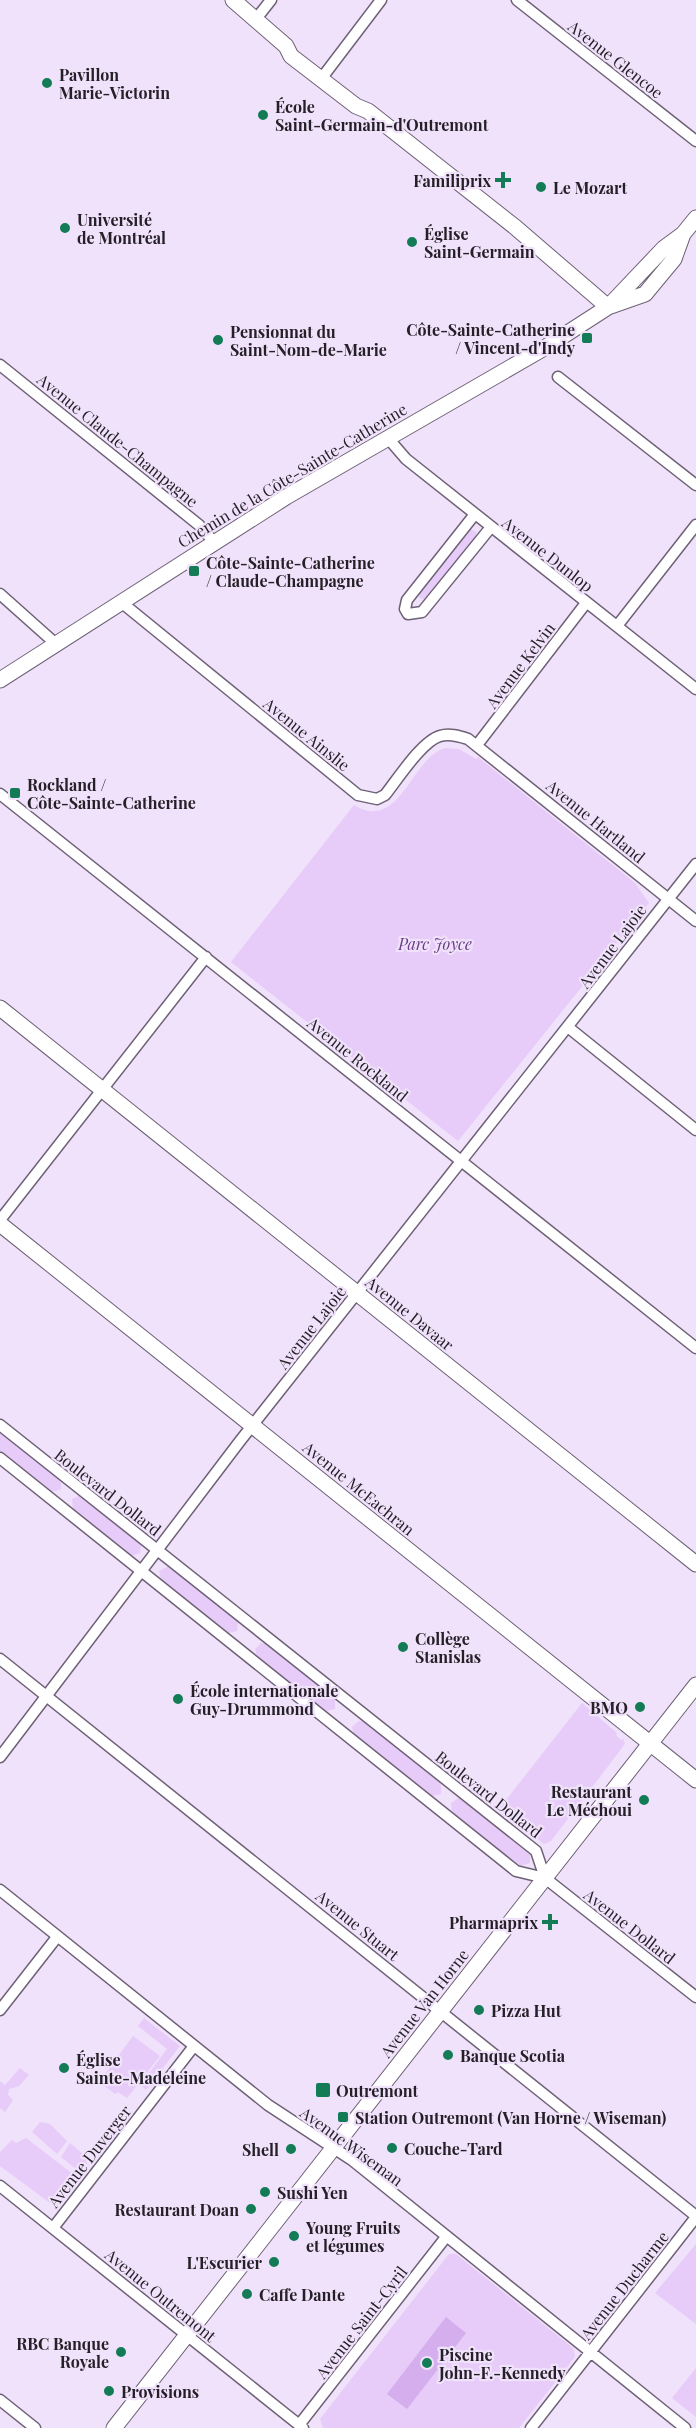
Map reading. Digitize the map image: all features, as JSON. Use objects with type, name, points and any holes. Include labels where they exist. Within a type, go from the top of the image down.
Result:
[{"type":"street","points":[[233,0],[286,46],[291,56],[324,75],[356,106],[368,111],[515,227],[608,307]]},
{"type":"street","points":[[256,19],[271,0]]},
{"type":"street","points":[[324,75],[381,0]]},
{"type":"street","name":"Avenue Glencoe","points":[[517,0],[696,141]]},
{"type":"street","name":"Chemin de la Côte-Sainte-Catherine","points":[[0,680],[214,542],[387,437],[546,347],[608,307],[645,294],[674,259],[683,234],[696,218]]},
{"type":"street","name":"Avenue Claude-Champagne","points":[[0,364],[199,525],[214,542]]},
{"type":"street","points":[[558,377],[696,485]]},
{"type":"street","name":"Avenue Dunlop","points":[[387,437],[406,459],[696,689]]},
{"type":"street","points":[[475,514],[407,600],[405,609],[408,614],[422,612],[491,527]]},
{"type":"street","points":[[617,626],[696,525]]},
{"type":"street","points":[[0,594],[56,644]]},
{"type":"street","name":"Avenue Ainslie","points":[[121,602],[365,798],[376,799],[385,795],[426,744],[437,736],[457,736],[477,745]]},
{"type":"street","name":"Avenue Kelvin","points":[[477,745],[586,603]]},
{"type":"street","name":"Avenue Hartland","points":[[477,745],[696,921]]},
{"type":"street","name":"Avenue Rockland","points":[[0,794],[696,1348]]},
{"type":"street","name":"Avenue Lajoie","points":[[0,1757],[252,1426],[569,1028],[696,864]]},
{"type":"street","points":[[0,1222],[206,957]]},
{"type":"street","name":"Avenue Davaar","points":[[0,1008],[696,1564]]},
{"type":"street","points":[[569,1028],[696,1130]]},
{"type":"street","name":"Avenue McEachran","points":[[0,1222],[696,1780]]},
{"type":"street","name":"Boulevard Dollard","points":[[0,1425],[536,1851],[545,1878]]},
{"type":"street","points":[[0,1458],[516,1871],[545,1878]]},
{"type":"street","name":"Avenue Stuart","points":[[0,1659],[696,2217]]},
{"type":"street","name":"Avenue Van Horne","points":[[114,2428],[696,1685]]},
{"type":"street","name":"Avenue Dollard","points":[[545,1878],[696,1997]]},
{"type":"street","name":"Avenue Wiseman","points":[[0,1890],[268,2105],[333,2148],[685,2428]]},
{"type":"street","points":[[0,2010],[57,1936]]},
{"type":"street","name":"Avenue Duverger","points":[[53,2228],[194,2046]]},
{"type":"street","name":"Avenue Outremont","points":[[0,2186],[301,2427]]},
{"type":"street","name":"Avenue Ducharme","points":[[531,2428],[696,2217]]},
{"type":"street","name":"Avenue Saint-Cyril","points":[[301,2427],[446,2237]]},
{"type":"street","points":[[0,2400],[35,2428]]},
{"type":"green space","points":[[471,529],[476,532],[477,537],[427,600],[419,598],[419,593]]},
{"type":"green space","name":"Parc Joyce","points":[[445,748],[459,749],[476,759],[478,757],[635,883],[649,903],[458,1141],[231,962],[354,805],[370,811],[383,809],[394,802],[404,791],[433,754]]},
{"type":"green space","points":[[0,1431],[61,1479],[61,1489],[51,1492],[0,1451]]},
{"type":"green space","points":[[81,1495],[141,1544],[140,1553],[131,1556],[73,1510],[72,1499]]},
{"type":"green space","points":[[169,1566],[238,1620],[237,1631],[228,1633],[161,1580],[159,1571]]},
{"type":"green space","points":[[261,1643],[267,1643],[335,1698],[335,1709],[326,1711],[257,1657],[255,1649]]},
{"type":"green space","points":[[582,1703],[617,1733],[616,1735],[621,1740],[623,1738],[625,1744],[551,1841],[544,1844],[499,1809]]},
{"type":"green space","points":[[359,1721],[365,1721],[441,1783],[441,1794],[432,1796],[354,1735],[352,1727]]},
{"type":"green space","points":[[458,1798],[463,1799],[530,1853],[530,1863],[520,1866],[452,1813],[451,1803]]},
{"type":"green space","points":[[144,2018],[180,2046],[146,2090],[140,2085],[167,2049],[138,2026]]},
{"type":"green space","points":[[133,2036],[160,2056],[127,2098],[118,2092],[115,2094],[99,2082]]},
{"type":"green space","points":[[20,2068],[29,2075],[19,2086],[9,2089],[8,2095],[13,2100],[5,2112],[0,2108],[0,2081],[5,2085]]},
{"type":"green space","points":[[40,2122],[50,2124],[67,2141],[57,2154],[32,2132]]},
{"type":"green space","points":[[26,2138],[78,2178],[54,2206],[0,2166],[0,2152],[12,2140],[16,2143]]},
{"type":"green space","points":[[70,2143],[83,2154],[88,2165],[81,2173],[61,2157]]},
{"type":"green space","points":[[696,2244],[696,2324],[655,2293]]},
{"type":"green space","points":[[449,2254],[456,2254],[573,2348],[575,2356],[571,2362],[519,2428],[323,2428],[320,2419]]},
{"type":"green space","points":[[696,2368],[696,2417],[672,2398]]},
{"type":"shaded area","name":"Piscine John-F.-Kennedy","points":[[446,2317],[466,2333],[407,2409],[387,2394]]},
{"type":"place","name":"Pavillon Marie-Victorin","points":[[47,83]]},
{"type":"place","name":"École Saint-Germain-d'Outremont","points":[[263,115]]},
{"type":"place","name":"Familiprix","points":[[503,180]]},
{"type":"place","name":"Le Mozart","points":[[541,187]]},
{"type":"place","name":"Université de Montréal","points":[[65,228]]},
{"type":"place","name":"Église Saint-Germain","points":[[412,242]]},
{"type":"place","name":"Côte-Sainte-Catherine / Vincent-d'Indy","points":[[587,338]]},
{"type":"place","name":"Pensionnat du Saint-Nom-de-Marie","points":[[218,340]]},
{"type":"place","name":"Côte-Sainte-Catherine / Claude-Champagne","points":[[194,571]]},
{"type":"place","name":"Rockland / Côte-Sainte-Catherine","points":[[15,793]]},
{"type":"place","name":"Collège Stanislas","points":[[403,1647]]},
{"type":"place","name":"École internationale Guy-Drummond","points":[[178,1699]]},
{"type":"place","name":"BMO","points":[[640,1707]]},
{"type":"place","name":"Restaurant Le Méchoui","points":[[644,1800]]},
{"type":"place","name":"Pharmaprix","points":[[550,1922]]},
{"type":"place","name":"Pizza Hut","points":[[479,2010]]},
{"type":"place","name":"Banque Scotia","points":[[448,2055]]},
{"type":"place","name":"Église Sainte-Madeleine","points":[[64,2068]]},
{"type":"place","name":"Outremont","points":[[323,2090]]},
{"type":"place","name":"Station Outremont (Van Horne / Wiseman)","points":[[343,2117]]},
{"type":"place","name":"Couche-Tard","points":[[392,2148]]},
{"type":"place","name":"Shell","points":[[291,2149]]},
{"type":"place","name":"Sushi Yen","points":[[265,2192]]},
{"type":"place","name":"Restaurant Doan","points":[[251,2209]]},
{"type":"place","name":"Young Fruits et légumes","points":[[294,2236]]},
{"type":"place","name":"L'Escurier","points":[[274,2262]]},
{"type":"place","name":"Caffe Dante","points":[[247,2294]]},
{"type":"place","name":"RBC Banque Royale","points":[[121,2352]]},
{"type":"place","name":"Piscine John-F.-Kennedy","points":[[427,2363]]},
{"type":"place","name":"Provisions","points":[[109,2391]]}]
